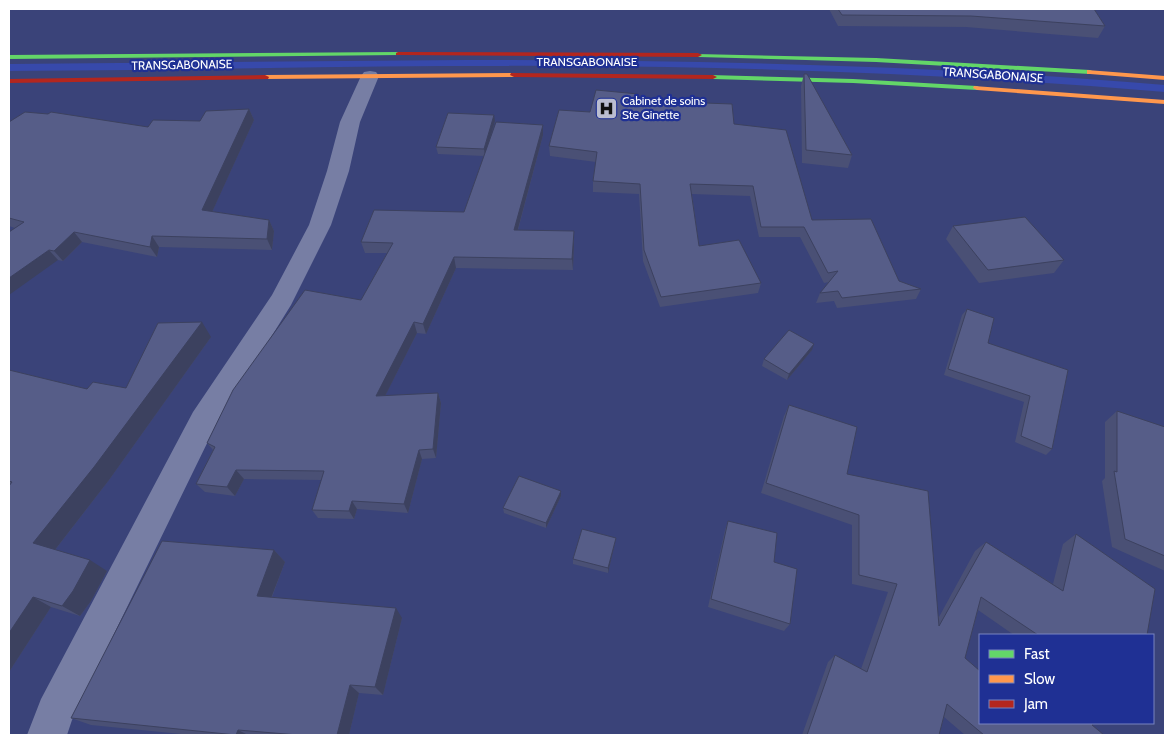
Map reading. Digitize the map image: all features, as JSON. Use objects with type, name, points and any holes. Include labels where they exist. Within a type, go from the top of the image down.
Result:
[{"type":"highway","name":"TRANSGABONAISE","points":[[9,57],[464,52],[674,53],[948,62],[1165,78]]},
{"type":"highway","name":"TRANSGABONAISE","points":[[9,81],[370,76],[667,76],[925,85],[1165,102]]},
{"type":"street","points":[[47,735],[60,704],[203,421],[282,299],[320,225],[338,170],[350,122],[370,76]]},
{"type":"shaded area","points":[[464,60],[639,61],[903,68],[1165,85],[1165,92],[916,75],[666,67],[420,66],[9,71],[9,64]]},
{"type":"building","points":[[838,9],[1094,9],[1105,26],[971,16],[842,15]]},
{"type":"building","points":[[804,74],[807,74],[852,155],[806,150]]},
{"type":"building","points":[[596,90],[638,94],[638,97],[677,100],[677,102],[732,104],[734,124],[786,130],[812,220],[871,219],[899,281],[921,289],[842,298],[838,291],[820,293],[838,271],[828,273],[804,227],[761,227],[753,186],[690,184],[699,246],[739,240],[761,283],[661,297],[644,250],[640,184],[593,181],[597,152],[549,146],[559,110],[590,112]]},
{"type":"building","points":[[249,109],[202,210],[269,220],[267,239],[152,236],[150,247],[74,232],[54,251],[49,250],[9,278],[9,232],[24,222],[9,218],[9,122],[25,112],[48,114],[51,112],[148,127],[153,120],[200,121],[206,111]]},
{"type":"building","points":[[448,113],[494,115],[484,149],[436,147]]},
{"type":"building","points":[[496,122],[543,125],[514,230],[574,231],[572,259],[454,257],[423,324],[414,322],[376,396],[438,393],[433,449],[419,450],[404,504],[352,501],[349,511],[312,510],[324,471],[236,470],[227,487],[196,484],[215,447],[207,443],[233,390],[305,290],[361,300],[393,243],[361,242],[374,210],[464,212]]},
{"type":"building","points":[[1025,217],[1064,260],[988,270],[953,226]]},
{"type":"building","points":[[967,309],[994,318],[988,343],[1068,370],[1052,449],[1021,436],[1030,396],[948,369]]},
{"type":"building","points":[[202,322],[94,467],[33,543],[90,560],[73,591],[62,606],[33,597],[9,633],[9,486],[12,482],[9,481],[9,370],[87,389],[93,382],[126,388],[158,323]]},
{"type":"building","points":[[789,330],[814,344],[789,374],[764,359]]},
{"type":"building","points":[[789,405],[857,427],[847,474],[928,491],[939,626],[986,542],[1063,591],[1076,534],[1155,589],[1147,634],[1036,634],[981,597],[965,658],[979,670],[979,724],[1093,724],[1104,735],[984,735],[947,704],[939,735],[807,735],[835,655],[867,672],[897,584],[859,575],[859,515],[766,483]]},
{"type":"building","points":[[1117,411],[1165,427],[1165,556],[1125,539],[1114,471],[1117,472]]},
{"type":"building","points":[[519,476],[561,491],[546,523],[503,508]]},
{"type":"building","points":[[728,521],[777,533],[774,562],[797,569],[790,624],[711,599]]},
{"type":"building","points":[[582,529],[616,538],[608,568],[573,559]]},
{"type":"building","points":[[162,541],[274,550],[257,596],[396,608],[375,687],[350,685],[337,735],[298,735],[238,730],[236,735],[71,718]]},
{"type":"traffic: fast","points":[[9,57],[398,54]]},
{"type":"traffic: fast","points":[[698,55],[876,60],[1090,72]]},
{"type":"traffic: fast","points":[[713,77],[853,81],[977,88]]},
{"type":"traffic: slow","points":[[1090,72],[1165,78]]},
{"type":"traffic: slow","points":[[265,77],[514,75]]},
{"type":"traffic: slow","points":[[977,88],[1165,102]]},
{"type":"traffic: jam","points":[[398,54],[698,55]]},
{"type":"traffic: jam","points":[[514,75],[713,77]]},
{"type":"traffic: jam","points":[[9,81],[265,77]]},
{"type":"place","name":"Cabinet de soins Ste Ginette","points":[[606,108]]}]
